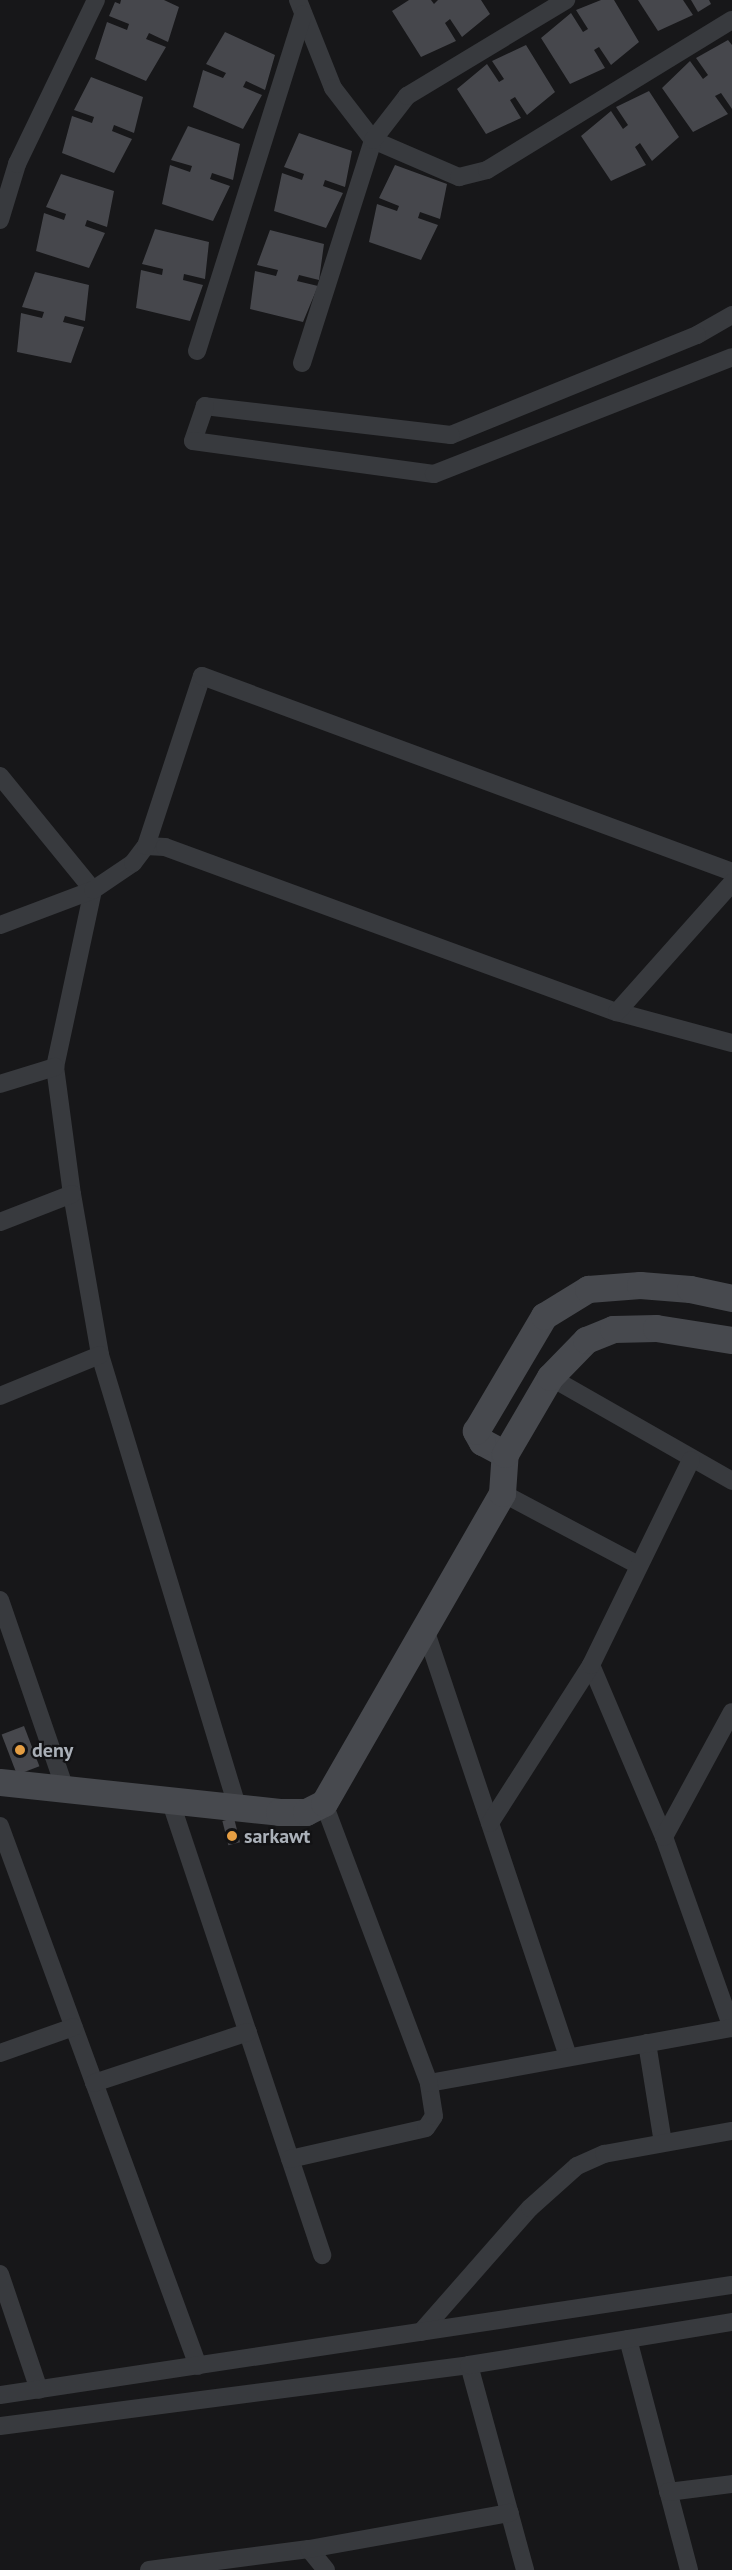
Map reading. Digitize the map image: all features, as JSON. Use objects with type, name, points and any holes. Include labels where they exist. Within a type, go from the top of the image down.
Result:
[{"type":"street","points":[[0,220],[17,164],[96,0]]},
{"type":"street","points":[[302,363],[373,140],[407,96],[566,0]]},
{"type":"street","points":[[301,7],[333,88],[373,140],[459,177],[487,170],[732,20]]},
{"type":"street","points":[[197,351],[301,7]]},
{"type":"street","points":[[732,315],[697,335],[451,435],[205,405],[193,441],[435,474],[732,357]]},
{"type":"street","points":[[0,925],[93,890],[133,863],[146,846],[202,676],[732,872]]},
{"type":"street","points":[[0,776],[93,890]]},
{"type":"street","points":[[146,846],[165,847],[617,1012],[732,1043]]},
{"type":"street","points":[[617,1012],[732,883]]},
{"type":"street","points":[[93,890],[55,1067],[72,1194],[100,1355],[237,1805]]},
{"type":"street","points":[[0,1084],[55,1067]]},
{"type":"street","points":[[0,1222],[72,1194]]},
{"type":"street","points":[[505,1454],[483,1442],[476,1431],[544,1316],[588,1289],[640,1285],[690,1289],[732,1298]]},
{"type":"street","points":[[0,1782],[306,1812],[324,1803],[502,1493],[505,1454],[550,1377],[586,1340],[613,1329],[656,1328],[732,1340]]},
{"type":"street","points":[[0,1396],[100,1355]]},
{"type":"street","points":[[550,1377],[691,1460],[732,1481]]},
{"type":"street","points":[[490,1823],[591,1665],[691,1460]]},
{"type":"street","points":[[502,1493],[638,1565]]},
{"type":"street","points":[[0,1600],[64,1789]]},
{"type":"street","points":[[425,1629],[568,2057]]},
{"type":"street","points":[[429,2083],[732,2028],[664,1837],[591,1665]]},
{"type":"street","points":[[664,1837],[732,1712]]},
{"type":"street","points":[[170,1800],[322,2255]]},
{"type":"street","points":[[290,2159],[426,2128],[434,2116],[429,2083],[324,1803]]},
{"type":"street","points":[[0,1826],[198,2366]]},
{"type":"street","points":[[0,2053],[74,2027]]},
{"type":"street","points":[[94,2083],[248,2032]]},
{"type":"street","points":[[647,2043],[663,2143]]},
{"type":"street","points":[[421,2332],[530,2208],[565,2175],[604,2154],[732,2131]]},
{"type":"street","points":[[0,2274],[39,2390]]},
{"type":"street","points":[[0,2394],[732,2285]]},
{"type":"street","points":[[0,2426],[469,2365],[732,2322]]},
{"type":"street","points":[[628,2339],[688,2570]]},
{"type":"street","points":[[469,2365],[525,2570]]},
{"type":"street","points":[[121,2377],[128,2408]]},
{"type":"street","points":[[668,2492],[732,2484]]},
{"type":"street","points":[[149,2570],[199,2566],[309,2549],[510,2513]]},
{"type":"street","points":[[309,2549],[326,2570]]},
{"type":"building","points":[[121,0],[164,0],[179,7],[168,42],[149,33],[146,39],[166,47],[146,81],[95,59],[107,22],[127,30],[129,24],[109,16],[115,2],[120,4]]},
{"type":"building","points":[[409,0],[431,0],[434,4],[438,0],[481,0],[490,14],[462,37],[450,19],[445,23],[456,41],[421,57],[392,11]]},
{"type":"building","points":[[601,0],[614,0],[639,42],[611,65],[599,47],[594,50],[605,68],[570,84],[541,38],[571,13],[583,32],[588,29],[576,10]]},
{"type":"building","points":[[638,0],[683,0],[693,15],[658,31]]},
{"type":"building","points":[[691,0],[709,0],[711,4],[698,12]]},
{"type":"building","points":[[225,32],[275,55],[265,90],[246,81],[243,87],[262,95],[243,129],[193,107],[203,70],[223,78],[226,73],[206,64]]},
{"type":"building","points":[[728,40],[732,45],[732,109],[721,93],[715,96],[728,114],[693,132],[662,88],[690,61],[703,79],[708,75],[696,58]]},
{"type":"building","points":[[526,45],[555,92],[527,115],[515,97],[510,100],[521,118],[486,134],[457,89],[487,64],[499,82],[504,79],[492,61]]},
{"type":"building","points":[[91,77],[143,97],[134,133],[114,125],[112,131],[132,139],[114,173],[62,153],[72,116],[92,123],[94,117],[74,110]]},
{"type":"building","points":[[649,91],[679,137],[652,161],[640,143],[635,147],[646,165],[611,181],[581,136],[611,111],[623,129],[628,125],[616,107]]},
{"type":"building","points":[[188,126],[240,144],[233,180],[212,173],[210,179],[230,186],[213,221],[162,204],[170,165],[190,172],[192,166],[171,160]]},
{"type":"building","points":[[299,133],[352,151],[345,187],[325,180],[323,186],[343,193],[326,228],[274,211],[282,173],[302,180],[304,174],[284,167]]},
{"type":"building","points":[[395,165],[447,184],[440,219],[420,212],[418,218],[438,225],[421,260],[369,242],[377,204],[397,211],[399,206],[379,198]]},
{"type":"building","points":[[61,174],[114,191],[107,227],[87,220],[85,226],[105,233],[89,268],[36,251],[44,213],[64,220],[66,214],[46,207]]},
{"type":"building","points":[[155,229],[209,242],[205,279],[184,274],[183,280],[203,285],[190,321],[136,308],[141,270],[162,275],[163,269],[142,264]]},
{"type":"building","points":[[270,230],[324,244],[319,280],[299,275],[297,281],[318,286],[303,322],[250,309],[255,271],[276,276],[278,270],[257,265]]},
{"type":"building","points":[[35,272],[89,285],[85,321],[65,316],[63,322],[84,327],[71,363],[17,352],[21,313],[42,318],[44,312],[22,307]]},
{"type":"building","name":"deny","points":[[24,1726],[39,1766],[17,1775],[2,1735]]},
{"type":"building","name":"sarkawt","points":[[234,1818],[240,1842],[228,1845],[222,1821]]},
{"type":"place","name":"deny","points":[[20,1750]]},
{"type":"place","name":"sarkawt","points":[[232,1836]]}]
